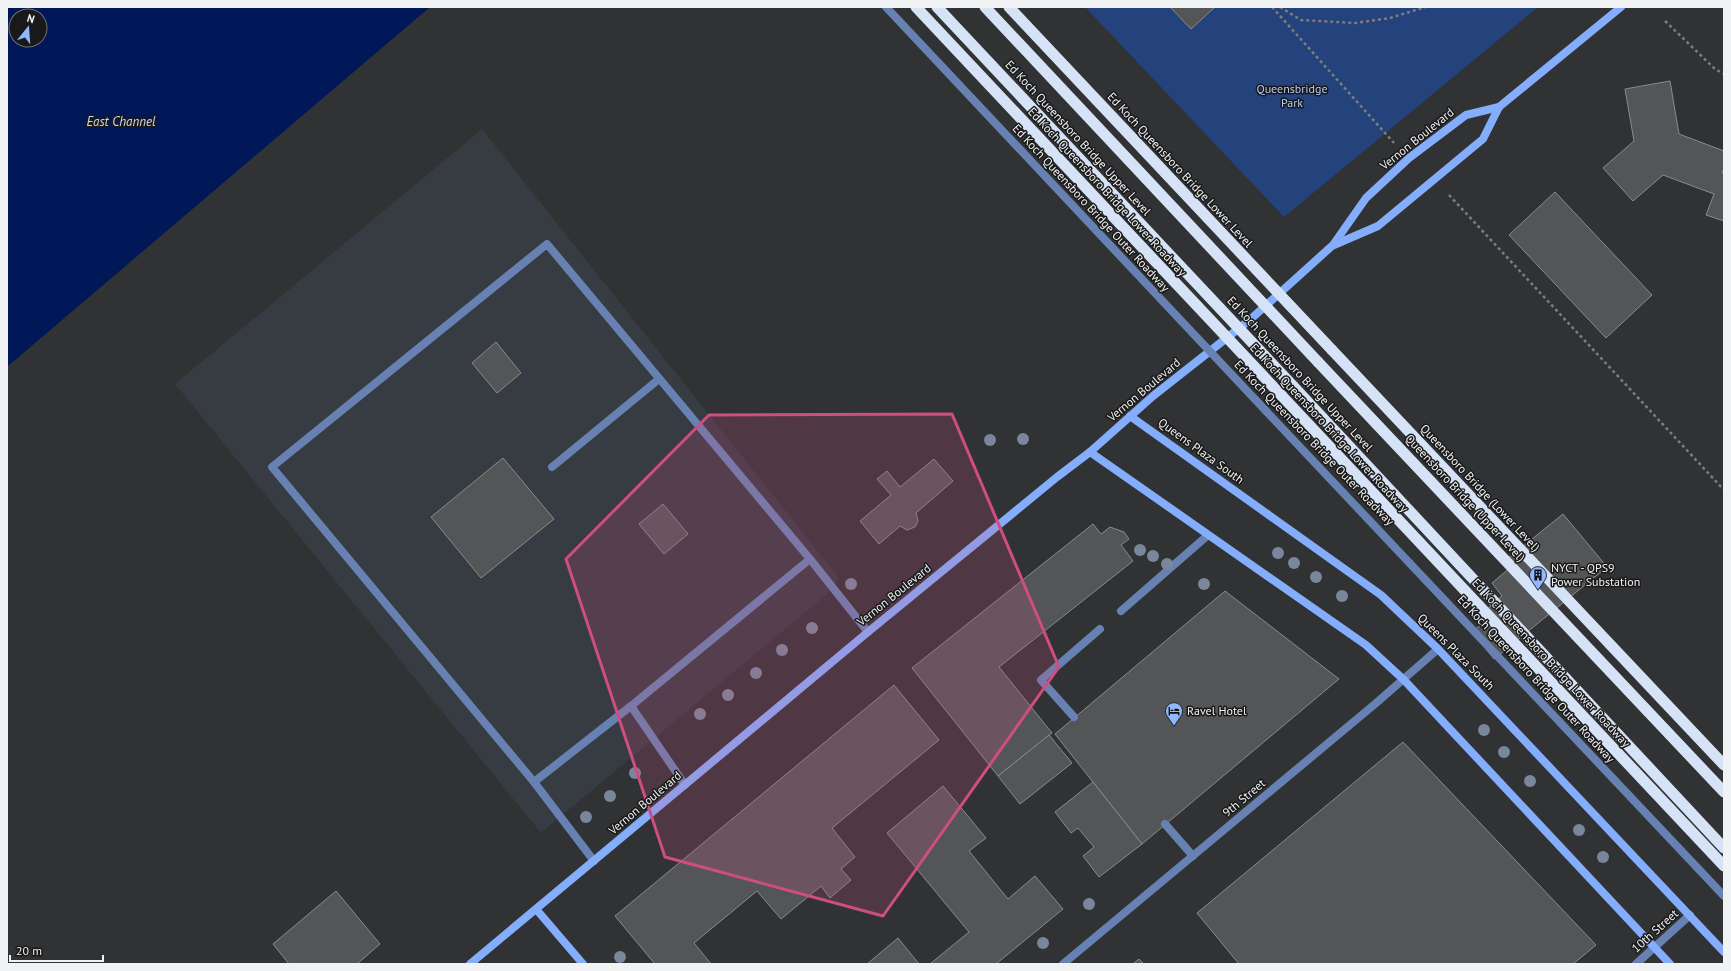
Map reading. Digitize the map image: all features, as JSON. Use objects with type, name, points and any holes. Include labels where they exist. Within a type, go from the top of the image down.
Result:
[{"type":"highway","name":"Ed Koch Queensboro Bridge Lower Roadway","points":[[916,7],[1724,866]]},
{"type":"highway","name":"Ed Koch Queensboro Bridge Upper Level","points":[[937,7],[1724,848]]},
{"type":"highway","name":"Ed Koch Queensboro Bridge Upper Level","points":[[985,7],[1318,362]]},
{"type":"highway","name":"Ed Koch Queensboro Bridge Lower Level","points":[[1009,7],[1332,350]]},
{"type":"highway","name":"Queensboro Bridge (Lower Level)","points":[[1332,350],[1724,765]]},
{"type":"highway","name":"Queensboro Bridge (Upper Level)","points":[[1318,362],[1724,792]]},
{"type":"main road","name":"Vernon Boulevard","points":[[1333,245],[1378,226],[1478,144],[1483,139],[1499,107],[1621,7]]},
{"type":"main road","name":"Vernon Boulevard","points":[[470,964],[868,632],[1057,477],[1090,452],[1172,381],[1252,318],[1333,245],[1366,198],[1409,158],[1466,115],[1499,107]]},
{"type":"main road","name":"Queens Plaza South","points":[[1130,416],[1381,595],[1438,649],[1724,952]]},
{"type":"main road","points":[[1090,452],[1208,536],[1366,645],[1404,680],[1670,964]]},
{"type":"main road","points":[[536,909],[583,964]]},
{"type":"street","name":"Ed Koch Queensboro Bridge Outer Roadway","points":[[886,7],[1724,896]]},
{"type":"street","points":[[594,861],[534,782],[272,467],[547,244],[810,559],[868,632]]},
{"type":"street","points":[[552,467],[660,379]]},
{"type":"street","points":[[1121,611],[1208,536]]},
{"type":"street","points":[[534,782],[631,706],[810,559]]},
{"type":"street","points":[[1074,717],[1041,680],[1100,629]]},
{"type":"street","name":"9th Street","points":[[1063,964],[1404,680],[1438,649]]},
{"type":"street","points":[[631,706],[686,785]]},
{"type":"street","points":[[1165,824],[1193,856]]},
{"type":"street","name":"10th Street","points":[[1636,964],[1690,915]]},
{"type":"path","points":[[1272,7],[1393,142]]},
{"type":"path","points":[[1280,7],[1301,20],[1355,23],[1390,18],[1426,7]]},
{"type":"path","points":[[1666,22],[1715,69],[1724,74]]},
{"type":"path","points":[[1458,204],[1724,490]]},
{"type":"highlighted area","points":[[952,414],[1059,667],[883,916],[665,857],[566,559],[709,415]]},
{"type":"shaded area","points":[[482,129],[839,578],[826,595],[541,833],[175,384]]},
{"type":"green space","name":"Queensbridge Park","points":[[1085,7],[1538,7],[1284,217]]},
{"type":"water","name":"East Channel","points":[[7,7],[430,7],[8,366]]},
{"type":"building","points":[[1170,7],[1215,7],[1191,29]]},
{"type":"building","points":[[1670,81],[1679,134],[1724,151],[1724,168],[1722,173],[1724,173],[1724,221],[1706,215],[1714,194],[1663,175],[1633,201],[1603,168],[1634,141],[1625,89]]},
{"type":"building","points":[[1555,192],[1652,295],[1606,338],[1509,235]]},
{"type":"building","points":[[496,342],[521,373],[497,393],[472,363]]},
{"type":"building","points":[[503,458],[554,519],[481,578],[431,517]]},
{"type":"building","points":[[934,459],[953,481],[916,513],[918,521],[915,527],[907,530],[900,526],[879,544],[860,521],[891,495],[877,479],[887,471],[900,487]]},
{"type":"building","points":[[663,504],[688,534],[664,554],[639,524]]},
{"type":"building","name":"NYCT - QPS9 Power Substation","points":[[1563,514],[1607,567],[1494,659],[1472,632],[1489,618],[1484,612],[1502,596],[1492,583],[1511,567],[1506,560]]},
{"type":"building","points":[[1093,524],[1101,534],[1110,527],[1124,532],[1129,539],[1121,545],[1133,561],[999,667],[1052,733],[998,776],[912,668]]},
{"type":"building","name":"Ravel Hotel","points":[[1225,591],[1339,679],[1142,844],[1055,734]]},
{"type":"building","points":[[894,685],[939,740],[832,828],[855,857],[841,869],[851,880],[830,898],[821,886],[781,919],[757,891],[694,943],[711,964],[655,964],[615,916]]},
{"type":"building","points":[[1049,735],[1072,763],[1020,804],[998,776]]},
{"type":"building","points":[[1403,742],[1596,945],[1573,964],[1239,964],[1197,913]]},
{"type":"building","points":[[1093,782],[1142,844],[1099,877],[1083,856],[1094,847],[1078,828],[1071,833],[1055,812]]},
{"type":"building","points":[[943,786],[986,838],[969,851],[1008,899],[1035,876],[1063,909],[996,964],[930,964],[969,932],[887,833]]},
{"type":"building","points":[[336,891],[380,944],[357,964],[289,964],[273,944]]},
{"type":"building","points":[[898,938],[919,964],[867,964]]},
{"type":"building","points":[[1139,959],[1144,964],[1133,964]]},
{"type":"place","name":"NYCT - QPS9 Power Substation","points":[[1538,590]]},
{"type":"place","name":"Ravel Hotel","points":[[1174,726]]}]
